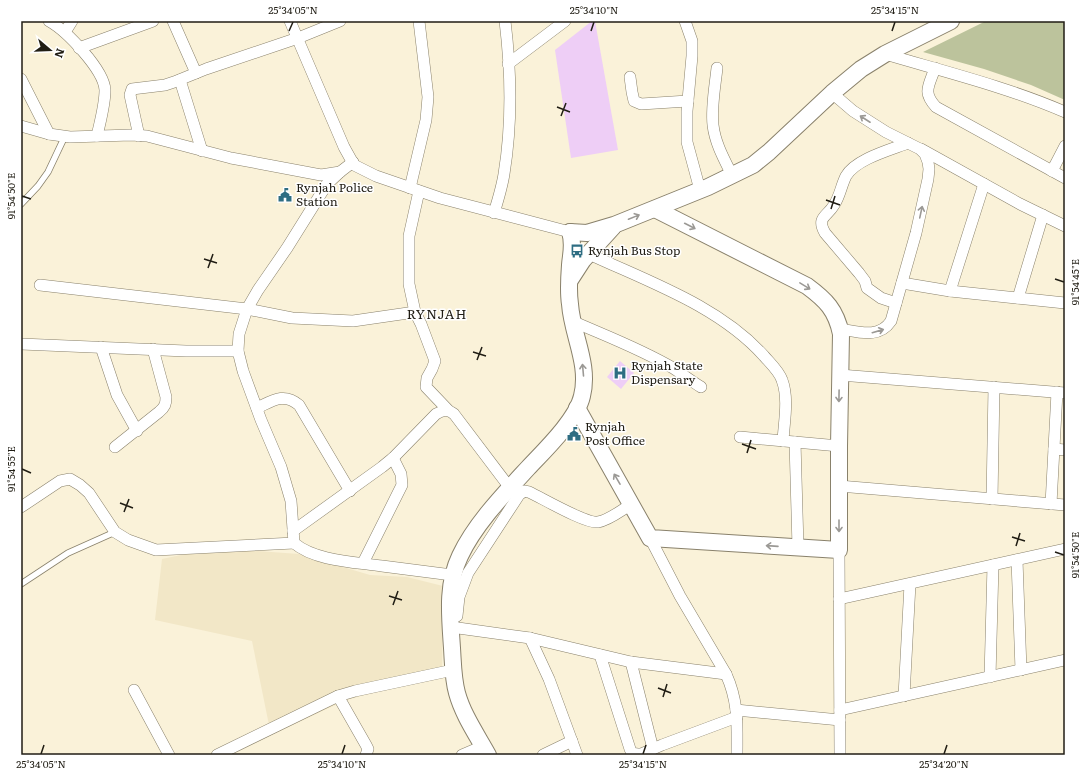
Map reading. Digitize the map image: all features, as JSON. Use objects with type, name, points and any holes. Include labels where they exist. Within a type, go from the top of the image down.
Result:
[{"type":"street","points":[[50,21],[65,32],[102,77],[105,90],[97,136]]},
{"type":"street","points":[[65,32],[72,21]]},
{"type":"street","points":[[79,48],[153,21]]},
{"type":"street","points":[[173,21],[196,74]]},
{"type":"street","points":[[290,21],[334,123],[353,162],[362,169],[376,176],[494,213],[570,232],[587,233],[614,225],[655,209],[700,190],[752,165],[769,152],[861,69],[885,54],[951,21]]},
{"type":"street","points":[[139,136],[130,95],[132,89],[165,85],[206,69],[298,38],[340,21]]},
{"type":"street","points":[[419,21],[428,97],[409,242],[409,284],[415,312],[435,361],[427,378],[426,387],[448,410],[454,414],[510,488]]},
{"type":"street","points":[[494,213],[504,174],[508,133],[508,64],[505,21]]},
{"type":"street","points":[[508,64],[565,21]]},
{"type":"street","points":[[685,21],[692,41],[687,142],[700,190]]},
{"type":"street","points":[[885,54],[997,87],[1044,103],[1065,112]]},
{"type":"street","points":[[717,68],[713,105],[713,124],[720,149],[732,175]]},
{"type":"street","points":[[935,68],[927,92],[928,99],[936,107],[1065,178]]},
{"type":"street","points":[[630,77],[634,101],[640,104],[688,101]]},
{"type":"street","points":[[21,79],[49,134]]},
{"type":"street","points":[[180,80],[202,151]]},
{"type":"street","points":[[832,94],[853,111],[886,132],[1065,226]]},
{"type":"street","points":[[21,126],[49,134],[66,136],[139,136],[231,158],[321,175],[340,172]]},
{"type":"street","points":[[896,303],[881,298],[867,288],[865,281],[821,226],[822,220],[826,213],[832,208],[837,200],[847,175],[854,167],[868,159],[908,143]]},
{"type":"street","points":[[1052,171],[1065,146]]},
{"type":"street","points":[[840,330],[873,333],[880,332],[886,328],[891,321],[916,233],[928,179],[928,162],[925,154],[920,149]]},
{"type":"street","points":[[294,543],[291,501],[281,467],[243,371],[238,351],[239,334],[247,310],[258,290],[287,248],[327,184],[353,162]]},
{"type":"street","points":[[950,291],[984,184]]},
{"type":"street","points":[[655,209],[807,286],[827,302],[838,322],[840,330],[838,446],[840,755]]},
{"type":"street","points":[[1018,298],[1043,215]]},
{"type":"street","points":[[569,284],[574,274],[589,254],[614,225]]},
{"type":"street","points":[[454,627],[449,600],[452,575],[460,555],[489,513],[553,440],[580,402],[584,388],[584,371],[579,344],[572,321],[569,284],[573,246],[570,232]]},
{"type":"street","points":[[589,254],[686,299],[710,312],[747,339],[773,366],[782,379],[785,392],[783,441]]},
{"type":"street","points":[[902,283],[950,291],[1065,303]]},
{"type":"street","points":[[40,285],[247,310],[292,318],[353,321],[415,312]]},
{"type":"street","points":[[572,321],[648,355],[673,368],[700,387]]},
{"type":"street","points":[[21,344],[238,351]]},
{"type":"street","points":[[101,347],[118,395],[136,431]]},
{"type":"street","points":[[115,447],[164,408],[166,404],[166,397],[153,349]]},
{"type":"street","points":[[840,374],[1061,392],[1054,449],[1051,504]]},
{"type":"street","points":[[992,499],[994,387]]},
{"type":"street","points":[[257,408],[278,399],[288,398],[294,400],[299,405],[350,491]]},
{"type":"street","points":[[577,408],[632,504],[680,596],[726,674],[732,688],[736,713],[737,755]]},
{"type":"street","points":[[293,531],[350,491],[393,458],[436,414],[441,411],[448,410]]},
{"type":"street","points":[[740,437],[838,446]]},
{"type":"street","points":[[795,442],[798,547]]},
{"type":"street","points":[[1054,449],[1065,450]]},
{"type":"street","points":[[363,563],[402,484],[401,474],[393,458]]},
{"type":"street","points":[[21,507],[60,481],[70,480],[80,485],[89,493],[115,532],[128,540],[156,550],[294,543],[300,548],[327,557],[452,575]]},
{"type":"street","points":[[839,486],[1065,505]]},
{"type":"street","points":[[462,755],[486,750],[464,712],[456,692],[453,670],[454,627],[459,597],[468,573],[519,495],[524,491],[529,492],[582,518],[596,522],[604,520],[632,504]]},
{"type":"street","points":[[650,538],[839,550]]},
{"type":"street","points":[[839,599],[1065,549]]},
{"type":"street","points":[[1017,560],[1021,670]]},
{"type":"street","points":[[990,676],[993,565]]},
{"type":"street","points":[[904,696],[910,584]]},
{"type":"street","points":[[454,627],[530,638],[631,662],[726,674]]},
{"type":"street","points":[[530,638],[546,672],[577,755]]},
{"type":"street","points":[[600,655],[630,749],[632,753],[637,754],[642,754],[736,713],[840,715],[904,696],[1065,660]]},
{"type":"street","points":[[631,662],[653,748]]},
{"type":"street","points":[[217,755],[338,696],[453,670]]},
{"type":"street","points":[[134,690],[169,755]]},
{"type":"street","points":[[338,696],[366,745],[368,750],[366,755]]},
{"type":"street","points":[[543,755],[572,741]]},
{"type":"lane","points":[[21,204],[38,186],[48,172],[66,136]]},
{"type":"lane","points":[[21,584],[68,552],[115,532]]},
{"type":"shaded area","points":[[214,548],[299,554],[370,575],[407,577],[443,586],[442,675],[346,700],[271,735],[252,641],[155,620],[162,559]]},
{"type":"green space","points":[[986,21],[1065,21],[1065,100],[1031,85],[984,69],[923,52]]},
{"type":"building","points":[[592,21],[595,21],[618,150],[571,158],[555,50]]},
{"type":"building","points":[[620,361],[634,373],[621,389],[607,377]]},
{"type":"place","name":"Rynjah Police Station","points":[[285,195]]},
{"type":"place","name":"Rynjah Bus Stop","points":[[577,251]]},
{"type":"place","name":"Rynjah State Dispensary","points":[[620,373]]},
{"type":"place","name":"Rynjah Post Office","points":[[574,434]]},
{"type":"district","name":"RYNJAH","points":[[437,314]]}]
